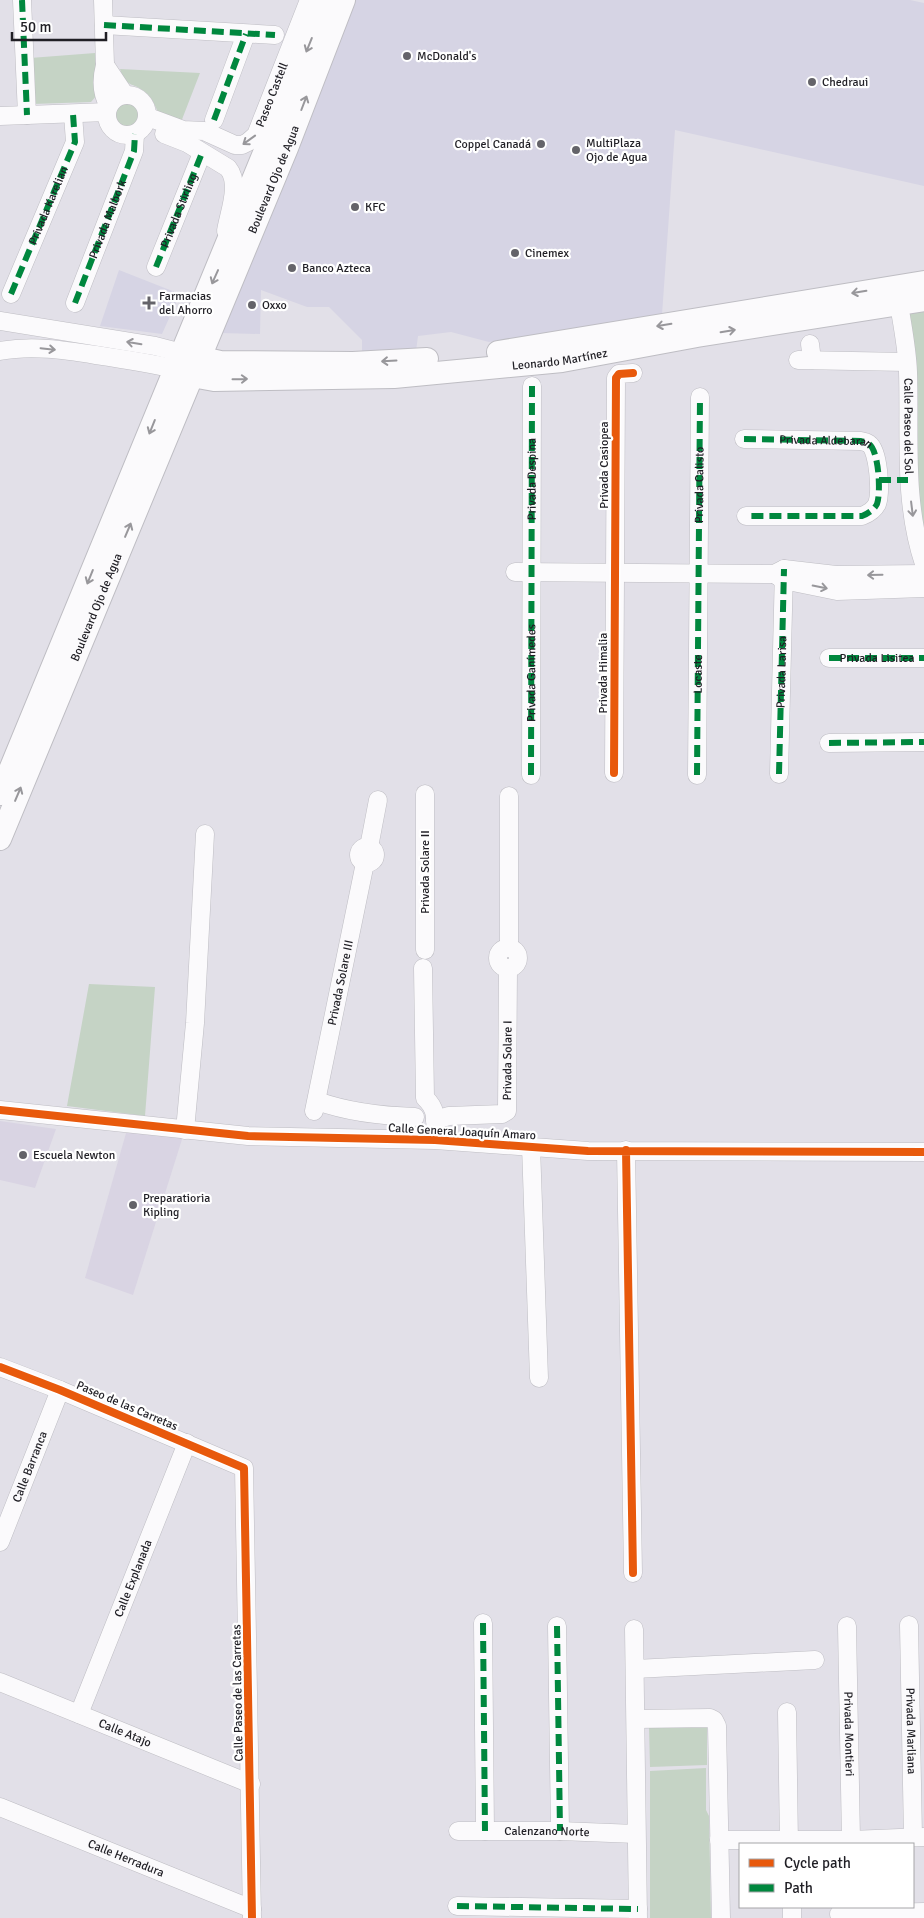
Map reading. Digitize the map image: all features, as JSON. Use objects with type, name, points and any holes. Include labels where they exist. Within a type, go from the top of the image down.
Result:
[{"type":"main road","name":"Boulevard Ojo de Agua","points":[[0,839],[187,364],[226,251],[327,0]]},
{"type":"main road","name":"Boulevard Ojo de Agua","points":[[0,794],[187,364],[287,148],[344,0]]},
{"type":"main road","name":"Leonardo Martínez","points":[[187,364],[220,362],[353,363],[437,358],[522,349],[695,328],[897,295],[924,282]]},
{"type":"main road","name":"Leonardo Martínez","points":[[897,295],[924,300]]},
{"type":"main road","name":"Leonardo Martínez","points":[[187,364],[214,380],[415,375],[562,361],[695,328]]},
{"type":"main road","points":[[415,375],[437,358],[458,371]]},
{"type":"street","points":[[22,0],[27,115]]},
{"type":"street","points":[[103,0],[105,65],[103,92],[110,126],[114,131],[128,136],[142,126],[147,110],[140,99],[130,95],[113,100],[108,109]]},
{"type":"street","name":"Paseo Castell","points":[[142,126],[204,131],[235,145],[242,145],[248,142],[256,135],[309,0]]},
{"type":"street","points":[[104,25],[275,35]]},
{"type":"street","points":[[214,120],[246,34]]},
{"type":"street","points":[[105,65],[125,95]]},
{"type":"street","points":[[0,116],[74,114],[108,109]]},
{"type":"street","name":"Privada Karelian","points":[[11,294],[75,142],[74,114]]},
{"type":"street","points":[[142,126],[187,143],[228,168],[232,173],[234,188],[225,232],[226,251]]},
{"type":"street","name":"Privada Malbork","points":[[75,302],[142,126]]},
{"type":"street","name":"Privada Stirling","points":[[156,267],[202,153]]},
{"type":"street","name":"Calle Paseo del Sol","points":[[897,295],[907,362],[908,480],[913,522],[924,564]]},
{"type":"street","points":[[0,321],[155,346],[187,364]]},
{"type":"street","points":[[0,351],[30,347],[151,363],[187,364]]},
{"type":"street","points":[[807,355],[907,362]]},
{"type":"street","name":"Privada Casiopea","points":[[614,573],[616,378],[619,374],[633,373]]},
{"type":"street","name":"Privada Despina","points":[[524,572],[532,386]]},
{"type":"street","name":"Privada Calisto","points":[[698,573],[700,397]]},
{"type":"street","name":"Privada Aldebaran","points":[[744,439],[861,441],[869,444],[875,453],[879,480],[876,504],[869,513],[862,516],[746,516]]},
{"type":"street","points":[[879,480],[908,480]]},
{"type":"street","points":[[524,572],[924,574]]},
{"type":"street","name":"Privada Ganímedes","points":[[524,572],[530,774]]},
{"type":"street","name":"Privada Himalia","points":[[614,573],[614,773]]},
{"type":"street","name":"Locaste","points":[[697,775],[698,573]]},
{"type":"street","points":[[780,574],[837,591],[924,588]]},
{"type":"street","name":"Privada Larisa","points":[[779,774],[780,574]]},
{"type":"street","name":"Privada Lisitea","points":[[829,658],[924,658]]},
{"type":"street","points":[[829,743],[924,742]]},
{"type":"street","name":"Privada Solare II","points":[[424,1098],[422,968],[416,958],[419,952],[425,950],[426,794]]},
{"type":"street","name":"Privada Solare I","points":[[436,1120],[449,1116],[502,1114],[507,1111],[508,968],[500,965],[497,957],[501,950],[509,947],[509,796]]},
{"type":"street","name":"Privada Solare III","points":[[378,800],[315,1106],[331,1106],[384,1116],[415,1118]]},
{"type":"street","points":[[185,1130],[195,1023],[205,834]]},
{"type":"street","points":[[416,1140],[416,1106],[424,1098],[432,1105],[436,1120],[435,1140]]},
{"type":"street","name":"Calle General Joaquín Amaro","points":[[0,1110],[248,1136],[435,1140],[588,1151],[924,1152]]},
{"type":"street","points":[[531,1146],[539,1378]]},
{"type":"street","points":[[626,1150],[633,1573]]},
{"type":"street","name":"Paseo de las Carretas","points":[[0,1367],[60,1390],[244,1468]]},
{"type":"street","name":"Calle Barranca","points":[[0,1542],[60,1390]]},
{"type":"street","name":"Calle Explanada","points":[[79,1714],[187,1443]]},
{"type":"street","name":"Calle Paseo de las Carretas","points":[[244,1468],[252,1913]]},
{"type":"street","points":[[483,1623],[485,1831]]},
{"type":"street","name":"Privada Marliana","points":[[909,1625],[918,1837]]},
{"type":"street","points":[[557,1626],[560,1831]]},
{"type":"street","name":"Privada Montieri","points":[[847,1626],[851,1840]]},
{"type":"street","points":[[457,1906],[638,1913],[634,1629]]},
{"type":"street","points":[[635,1669],[815,1660]]},
{"type":"street","name":"Calle Atajo","points":[[0,1682],[251,1784]]},
{"type":"street","points":[[787,1712],[789,1842]]},
{"type":"street","points":[[636,1719],[710,1718],[714,1720],[717,1726],[721,1918]]},
{"type":"street","name":"Calle Herradura","points":[[0,1807],[252,1913]]},
{"type":"street","name":"Calenzano Norte","points":[[458,1831],[560,1831],[636,1834]]},
{"type":"street","points":[[719,1840],[789,1842],[918,1837]]},
{"type":"street","points":[[839,1914],[924,1912]]},
{"type":"shaded area","points":[[355,0],[910,0],[924,3],[924,186],[675,130],[662,315],[489,342],[451,332],[418,336],[416,351],[362,354],[362,340],[329,307],[307,307],[261,290],[260,334],[221,333]]},
{"type":"shaded area","points":[[119,270],[180,294],[162,334],[100,326]]},
{"type":"shaded area","name":"Escuela Newton","points":[[0,1121],[56,1129],[35,1188],[0,1180]]},
{"type":"shaded area","name":"Preparatioria Kipling","points":[[128,1126],[184,1133],[133,1295],[85,1278]]},
{"type":"green space","points":[[95,53],[97,95],[91,102],[32,104],[30,58]]},
{"type":"green space","points":[[120,69],[200,73],[181,122],[160,115],[148,94],[127,82]]},
{"type":"green space","points":[[127,100],[133,101],[141,109],[141,121],[133,129],[127,130],[121,129],[113,121],[112,115],[113,109],[121,101]]},
{"type":"green space","points":[[924,306],[924,539],[921,530],[907,315],[911,309]]},
{"type":"green space","points":[[89,984],[155,987],[145,1116],[67,1106]]},
{"type":"green space","points":[[707,1725],[707,1765],[650,1767],[649,1727]]},
{"type":"green space","points":[[706,1768],[711,1918],[650,1918],[650,1771]]},
{"type":"marked path","points":[[22,0],[27,115]]},
{"type":"marked path","points":[[104,25],[275,35]]},
{"type":"marked path","points":[[214,120],[246,34]]},
{"type":"marked path","points":[[11,294],[75,142],[73,114]]},
{"type":"marked path","points":[[75,303],[134,151],[135,134]]},
{"type":"marked path","points":[[156,267],[202,153]]},
{"type":"marked path","points":[[531,775],[532,386]]},
{"type":"marked path","points":[[697,775],[700,397]]},
{"type":"marked path","points":[[744,439],[866,442],[872,448],[875,455],[879,482],[877,504],[872,510],[862,516],[746,516]]},
{"type":"marked path","points":[[879,480],[908,480]]},
{"type":"marked path","points":[[779,774],[784,569]]},
{"type":"marked path","points":[[829,658],[924,658]]},
{"type":"marked path","points":[[829,743],[924,742]]},
{"type":"marked path","points":[[483,1623],[485,1831]]},
{"type":"marked path","points":[[557,1626],[560,1831]]},
{"type":"marked path","points":[[457,1906],[638,1909]]},
{"type":"cycle path","points":[[614,773],[616,378],[619,374],[633,373]]},
{"type":"cycle path","points":[[0,1110],[248,1136],[435,1140],[588,1151],[924,1152]]},
{"type":"cycle path","points":[[626,1150],[633,1573]]},
{"type":"cycle path","points":[[0,1367],[60,1390],[244,1468],[252,1918]]},
{"type":"place","name":"McDonald's","points":[[407,56]]},
{"type":"place","name":"Chedraui","points":[[812,82]]},
{"type":"place","name":"Coppel Canadá","points":[[541,144]]},
{"type":"place","name":"MultiPlaza Ojo de Agua","points":[[576,150]]},
{"type":"place","name":"KFC","points":[[355,207]]},
{"type":"place","name":"Cinemex","points":[[515,253]]},
{"type":"place","name":"Banco Azteca","points":[[292,268]]},
{"type":"place","name":"Farmacias del Ahorro","points":[[149,303]]},
{"type":"place","name":"Oxxo","points":[[252,305]]},
{"type":"place","name":"Escuela Newton","points":[[23,1155]]},
{"type":"place","name":"Preparatioria Kipling","points":[[133,1205]]}]
